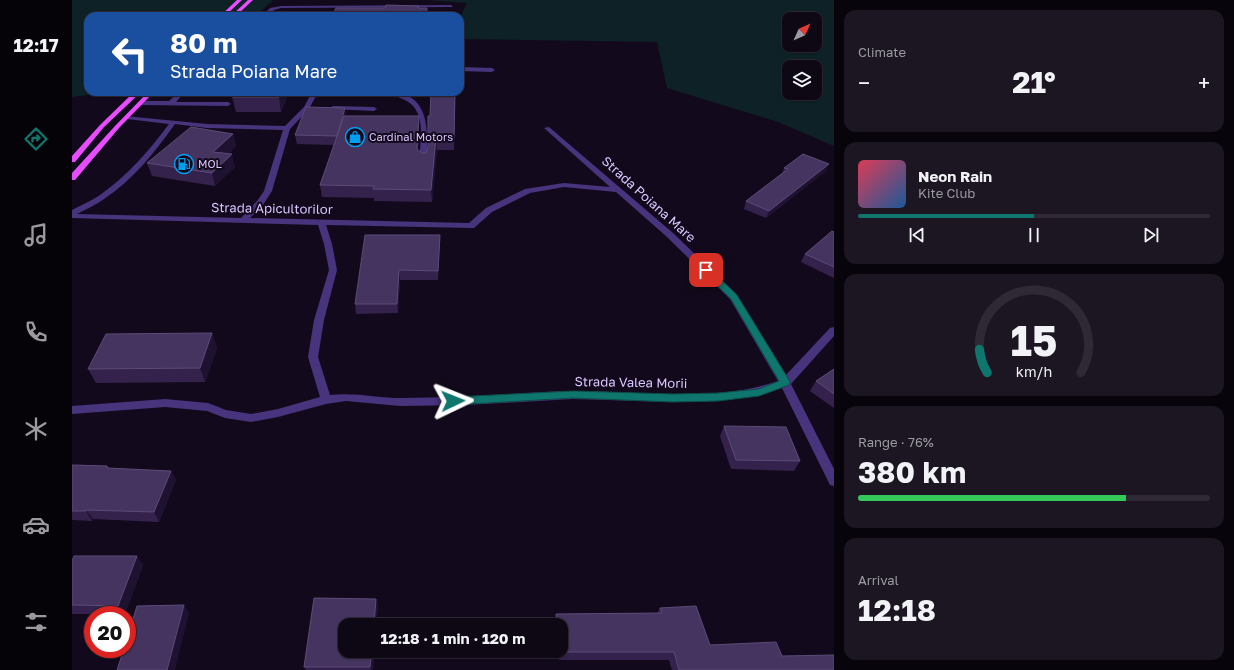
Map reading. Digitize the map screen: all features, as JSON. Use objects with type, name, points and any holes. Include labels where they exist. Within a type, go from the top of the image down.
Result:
[{"type":"main road","points":[[226,12],[240,0]]},
{"type":"main road","points":[[238,12],[251,0]]},
{"type":"main road","points":[[72,160],[102,126],[134,96]]},
{"type":"main road","points":[[72,178],[147,96]]},
{"type":"street","points":[[269,12],[272,9],[281,7],[372,8],[451,6]]},
{"type":"street","points":[[464,69],[492,70]]},
{"type":"street","points":[[171,103],[178,96]]},
{"type":"street","points":[[243,220],[260,203],[268,191],[288,128],[311,108],[314,96]]},
{"type":"street","points":[[406,96],[418,106],[424,121],[423,161]]},
{"type":"street","points":[[411,96],[412,100]]},
{"type":"street","points":[[140,103],[228,104]]},
{"type":"street","points":[[322,108],[374,109]]},
{"type":"street","points":[[127,117],[207,126],[288,128]]},
{"type":"street","points":[[72,214],[102,197],[122,182],[164,137],[173,123]]},
{"type":"street","name":"Strada Poiana Mare","points":[[547,128],[670,235],[734,297],[785,383],[834,481]]},
{"type":"street","name":"Strada Apicultorilor","points":[[72,214],[471,226],[489,210],[528,191],[564,185],[618,190]]},
{"type":"street","points":[[322,222],[333,270],[319,320],[313,357],[326,400]]},
{"type":"street","name":"Strada Valea Morii","points":[[72,410],[165,403],[208,407],[225,414],[251,418],[278,413],[326,400],[346,397],[400,402],[466,401],[573,395],[673,398],[718,397],[759,392],[785,383],[834,330]]},
{"type":"green space","points":[[72,0],[273,0],[260,12],[84,12],[84,96],[72,97]]},
{"type":"green space","points":[[426,0],[834,0],[834,146],[778,122],[667,88],[657,42],[464,39],[464,12],[467,3]]},
{"type":"building","points":[[386,5],[419,6],[418,8],[427,8],[426,12],[334,12],[336,8],[385,8]]},
{"type":"building","points":[[233,96],[279,96],[279,97]]},
{"type":"building","points":[[431,96],[455,96],[454,139],[436,138],[431,190],[373,189],[374,186],[320,185],[344,116],[419,116],[417,149],[422,153],[426,153],[428,147],[428,116],[430,116]]},
{"type":"building","points":[[306,107],[345,108],[337,136],[295,135]]},
{"type":"building","points":[[191,127],[233,134],[213,152],[232,154],[212,173],[147,163]]},
{"type":"building","points":[[803,154],[829,164],[769,211],[746,201],[788,169],[784,168]]},
{"type":"building","points":[[832,231],[834,232],[834,267],[805,254]]},
{"type":"building","points":[[365,235],[440,235],[438,271],[399,270],[397,304],[355,304]]},
{"type":"building","points":[[212,333],[200,368],[88,369],[106,334]]},
{"type":"building","points":[[834,369],[834,394],[816,381]]},
{"type":"building","points":[[724,426],[786,427],[800,461],[736,460]]},
{"type":"building","points":[[72,465],[171,471],[154,512],[72,511]]},
{"type":"building","points":[[74,556],[137,556],[118,606],[72,605],[72,561]]},
{"type":"building","points":[[314,598],[376,599],[375,618],[338,618],[338,658],[371,658],[370,667],[304,667]]},
{"type":"building","points":[[184,605],[167,670],[117,670],[121,658],[136,658],[137,606]]},
{"type":"building","points":[[696,606],[710,645],[776,642],[782,656],[834,655],[834,670],[679,670],[674,652],[568,652],[568,618],[557,618],[556,614],[662,613],[660,608]]},
{"type":"place","name":"Cardinal Motors","points":[[355,137]]},
{"type":"place","name":"MOL","points":[[184,164]]},
{"type":"route","points":[[453,401],[573,395],[673,398],[718,397],[759,392],[785,383],[734,297],[706,270]]}]
